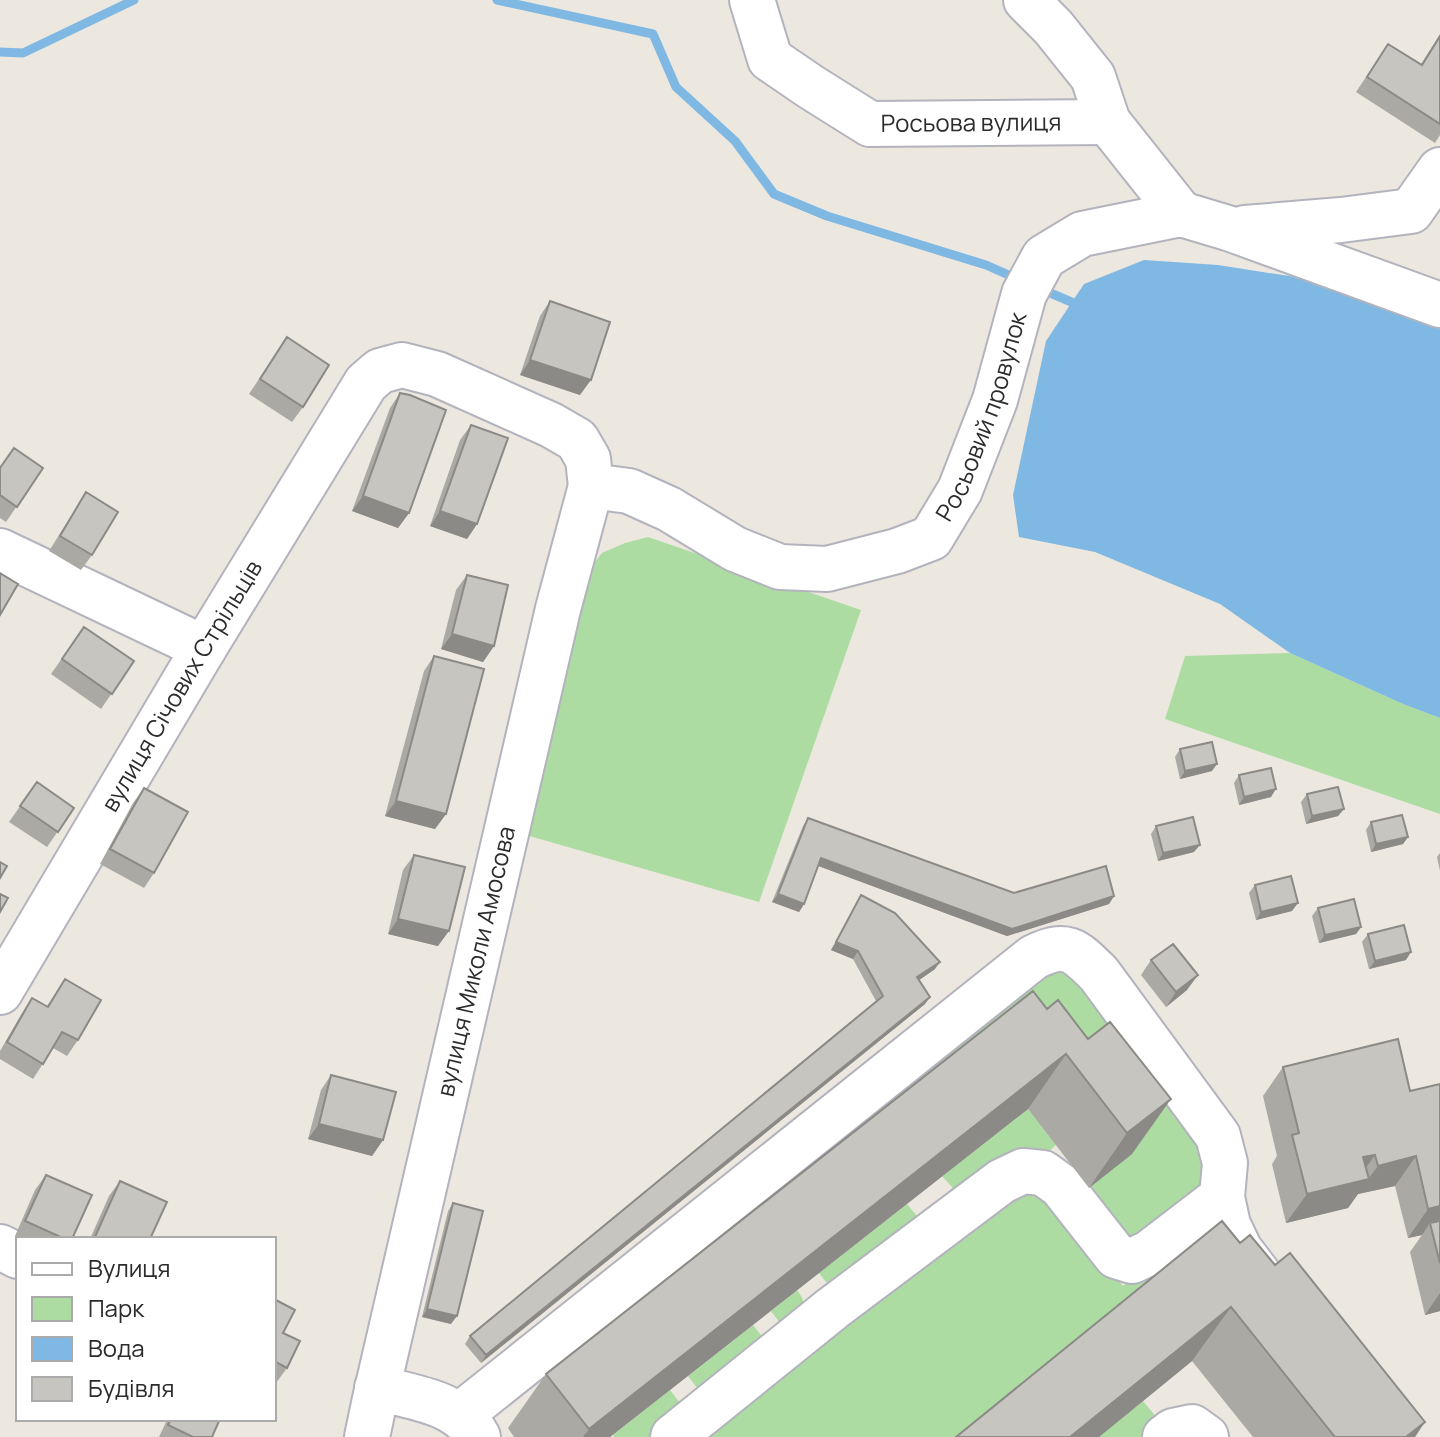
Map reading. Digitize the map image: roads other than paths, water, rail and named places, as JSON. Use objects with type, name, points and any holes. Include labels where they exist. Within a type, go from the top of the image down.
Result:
[{"type":"street","name":"Росьова вулиця","points":[[752,0],[770,59],[870,124],[1108,122]]},
{"type":"street","points":[[1026,0],[1053,27],[1093,77],[1108,122],[1181,214],[1231,229],[1440,305]]},
{"type":"street","points":[[1231,229],[1411,211],[1440,170]]},
{"type":"street","name":"Росьовий провулок","points":[[591,486],[629,491],[669,509],[735,549],[780,567],[827,569],[897,551],[931,538],[960,490],[995,400],[1032,280],[1044,257],[1082,234],[1181,214]]},
{"type":"street","name":"вулиця Січових Стрільців","points":[[0,992],[366,383],[380,371],[402,365],[437,374],[551,425],[577,440],[588,459],[591,486]]},
{"type":"street","name":"вулиця Миколи Амосова","points":[[367,1437],[558,609],[591,486]]},
{"type":"street","points":[[0,551],[204,648]]},
{"type":"street","points":[[377,1388],[441,1406],[469,1426],[737,1193],[1034,957],[1057,948],[1075,951],[1099,974],[1218,1136],[1225,1163],[1222,1197],[1228,1225],[1240,1250],[1286,1311]]},
{"type":"street","points":[[673,1437],[821,1294],[1023,1171],[1043,1173],[1061,1186],[1116,1256],[1132,1261],[1149,1253],[1222,1197]]},
{"type":"street","points":[[737,1193],[765,1227]]},
{"type":"street","points":[[1165,1437],[1173,1431],[1192,1427],[1206,1437]]},
{"type":"water","points":[[1144,260],[1218,265],[1417,296],[1440,306],[1440,718],[1290,653],[1220,604],[1095,552],[1019,537],[1013,495],[1046,341],[1084,284]]},
{"type":"waterway","points":[[0,52],[23,53],[134,0]]},
{"type":"waterway","points":[[497,0],[653,34],[676,87],[735,141],[774,194],[827,216],[986,265],[1020,280]]},
{"type":"waterway","points":[[1041,289],[1083,307]]}]
